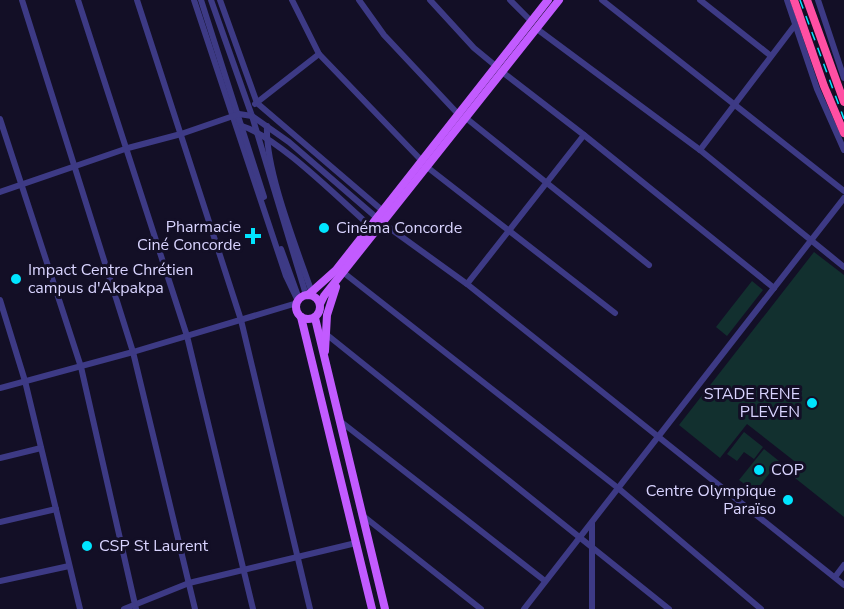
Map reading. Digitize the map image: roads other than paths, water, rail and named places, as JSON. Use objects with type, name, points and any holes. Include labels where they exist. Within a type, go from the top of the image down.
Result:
[{"type":"highway","points":[[794,0],[824,86],[844,133]]},
{"type":"highway","points":[[807,0],[844,102]]},
{"type":"main road","points":[[372,609],[301,317],[297,311],[303,298],[336,270],[382,211],[463,116],[548,0]]},
{"type":"main road","points":[[499,69],[537,29],[559,0]]},
{"type":"main road","points":[[320,304],[384,224],[424,164]]},
{"type":"main road","points":[[328,374],[326,334],[328,308],[338,281]]},
{"type":"main road","points":[[301,317],[307,320],[315,318],[320,312],[320,304],[316,297],[303,298]]},
{"type":"main road","points":[[315,318],[385,609]]},
{"type":"street","points":[[22,0],[133,352],[195,609]]},
{"type":"street","points":[[78,0],[128,148],[187,336],[253,609]]},
{"type":"street","points":[[137,0],[241,320],[310,609]]},
{"type":"street","points":[[194,0],[303,298]]},
{"type":"street","points":[[201,0],[286,276],[303,298]]},
{"type":"street","points":[[210,0],[252,116],[303,298]]},
{"type":"street","points":[[219,0],[257,103],[382,211]]},
{"type":"street","points":[[292,0],[319,54],[424,164],[615,313]]},
{"type":"street","points":[[359,0],[384,35],[463,116],[648,265]]},
{"type":"street","points":[[430,0],[474,48],[499,69],[774,288]]},
{"type":"street","points":[[510,0],[531,21]]},
{"type":"street","points":[[602,0],[844,191]]},
{"type":"street","points":[[700,0],[771,56]]},
{"type":"street","points":[[787,0],[821,98],[844,150]]},
{"type":"street","points":[[818,0],[844,78]]},
{"type":"street","points":[[700,150],[795,25]]},
{"type":"street","points":[[537,29],[700,150],[844,267]]},
{"type":"street","points":[[248,106],[257,103],[319,54]]},
{"type":"street","points":[[0,192],[128,148],[236,116],[252,116],[289,142],[377,218]]},
{"type":"street","points":[[0,119],[81,367],[135,608]]},
{"type":"street","points":[[242,126],[255,130],[266,138],[370,226]]},
{"type":"street","points":[[267,126],[266,138],[303,298]]},
{"type":"street","points":[[467,284],[584,135]]},
{"type":"street","points":[[524,609],[844,198]]},
{"type":"street","points":[[384,224],[467,284],[844,585]]},
{"type":"street","points":[[344,273],[618,488],[762,609]]},
{"type":"street","points":[[0,388],[241,320],[303,298]]},
{"type":"street","points":[[0,300],[25,381],[80,609]]},
{"type":"street","points":[[0,327],[8,326]]},
{"type":"street","points":[[326,334],[669,609]]},
{"type":"street","points":[[339,420],[545,581]]},
{"type":"street","points":[[0,458],[41,448]]},
{"type":"street","points":[[0,522],[56,509]]},
{"type":"street","points":[[362,515],[481,609]]},
{"type":"street","points":[[592,522],[592,609]]},
{"type":"street","points":[[124,609],[135,608],[189,583],[356,543]]},
{"type":"street","points":[[0,581],[69,566]]},
{"type":"street","points":[[835,577],[844,567]]},
{"type":"railway","points":[[800,0],[844,119]]},
{"type":"place","name":"Cinéma Concorde","points":[[324,228]]},
{"type":"place","name":"Pharmacie Ciné Concorde","points":[[253,236]]},
{"type":"place","name":"Impact Centre Chrétien campus d'Akpakpa","points":[[16,279]]},
{"type":"place","name":"STADE RENE PLEVEN","points":[[812,403]]},
{"type":"place","name":"COP","points":[[759,470]]},
{"type":"place","name":"Centre Olympique Paraïso","points":[[788,500]]},
{"type":"place","name":"CSP St Laurent","points":[[87,546]]}]
